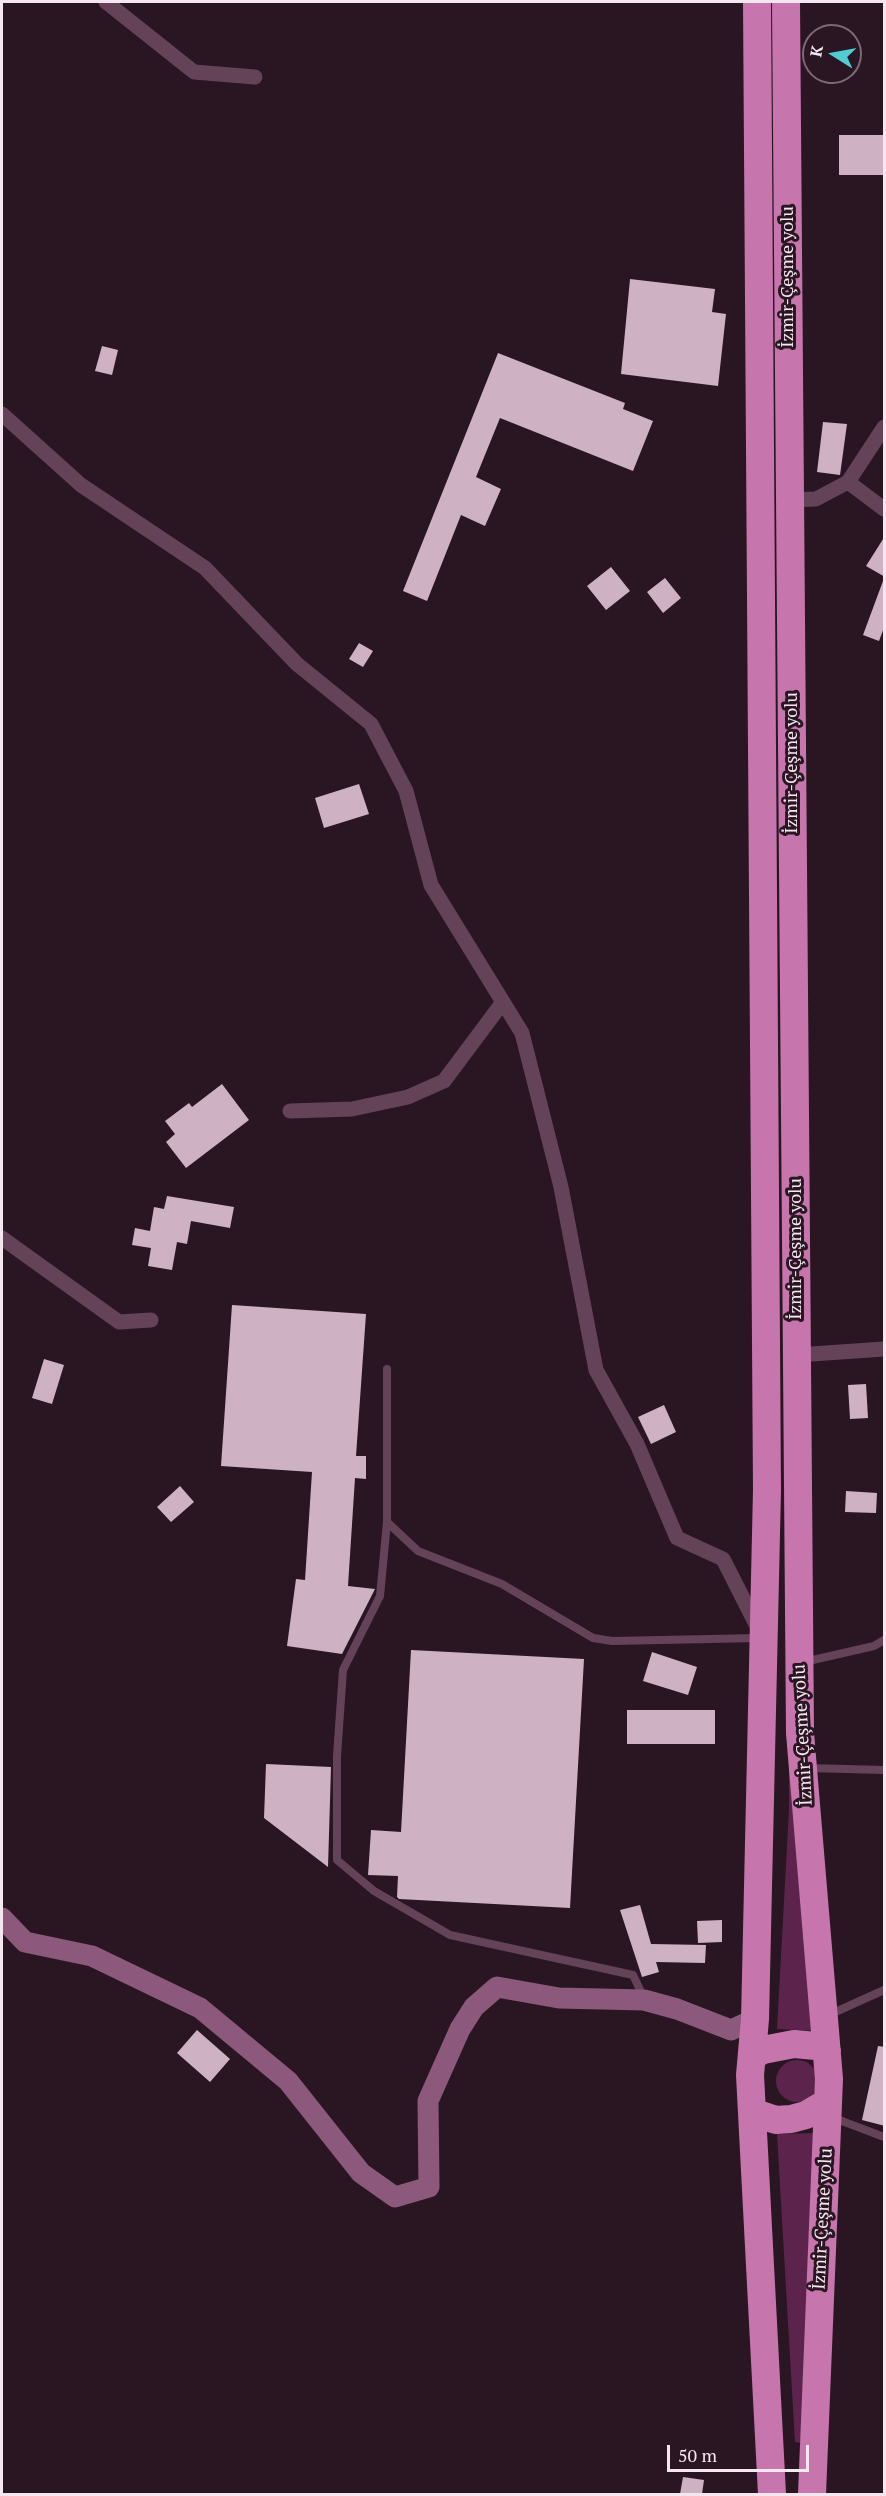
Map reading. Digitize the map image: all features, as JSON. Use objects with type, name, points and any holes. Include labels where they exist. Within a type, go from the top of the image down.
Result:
[{"type":"highway","name":"İzmir-Çeşme yolu","points":[[758,2],[767,1478],[754,2019],[750,2075],[772,2494]]},
{"type":"highway","name":"İzmir-Çeşme yolu","points":[[786,2],[800,1733],[827,2051],[828,2109],[812,2494]]},
{"type":"highway","points":[[752,2056],[763,2050],[794,2043],[816,2046],[827,2051]]},
{"type":"highway","points":[[752,2112],[776,2120],[792,2119],[828,2109]]},
{"type":"street","points":[[106,2],[194,72],[255,77]]},
{"type":"street","points":[[2,414],[81,484],[205,568],[297,664],[370,724],[405,791],[432,885],[522,1034],[561,1187],[596,1370],[637,1444],[677,1538],[723,1559],[764,1638]]},
{"type":"street","points":[[790,500],[816,499],[848,482],[885,427]]},
{"type":"street","points":[[848,482],[885,509]]},
{"type":"street","points":[[291,1111],[352,1109],[408,1097],[444,1081],[503,1002]]},
{"type":"street","points":[[2,1238],[119,1322],[151,1320]]},
{"type":"street","points":[[796,1355],[885,1349]]},
{"type":"street","points":[[2,1918],[25,1942],[92,1956],[200,2008],[288,2081],[361,2173],[395,2197],[429,2187],[428,2101],[460,2030],[474,2007],[497,1988],[559,1998],[644,2000],[677,2009],[731,2030],[754,2019]]},
{"type":"lane","points":[[387,1369],[387,1522],[380,1596],[343,1670],[337,1756],[338,1860],[374,1891],[450,1935],[633,1975],[644,2000]]},
{"type":"lane","points":[[387,1522],[418,1551],[501,1584],[593,1638],[612,1641],[764,1638]]},
{"type":"lane","points":[[799,1662],[874,1646],[885,1640]]},
{"type":"lane","points":[[803,1768],[885,1770]]},
{"type":"lane","points":[[824,2017],[885,1990]]},
{"type":"lane","points":[[828,2109],[885,2137]]},
{"type":"shaded area","points":[[789,1704],[819,2031],[777,2029],[789,1810]]},
{"type":"shaded area","points":[[797,2060],[805,2061],[812,2066],[817,2073],[817,2089],[812,2096],[805,2101],[797,2102],[789,2101],[782,2096],[777,2089],[776,2081],[777,2073],[782,2066],[789,2061]]},
{"type":"shaded area","points":[[818,2133],[802,2443],[795,2442],[777,2134]]},
{"type":"building","points":[[839,135],[885,135],[885,175],[839,175]]},
{"type":"building","points":[[630,279],[715,289],[712,312],[726,314],[718,386],[621,374]]},
{"type":"building","points":[[102,346],[118,350],[112,375],[95,371]]},
{"type":"building","points":[[498,353],[625,403],[623,409],[653,421],[633,471],[500,418],[476,477],[501,489],[485,526],[461,515],[427,601],[403,591]]},
{"type":"building","points":[[823,422],[847,424],[840,475],[817,472]]},
{"type":"building","points":[[885,536],[885,577],[866,566]]},
{"type":"building","points":[[611,567],[630,591],[606,610],[587,586]]},
{"type":"building","points":[[665,578],[681,598],[663,613],[647,592]]},
{"type":"building","points":[[883,581],[885,625],[879,641],[863,635]]},
{"type":"building","points":[[359,643],[373,651],[363,667],[349,659]]},
{"type":"building","points":[[359,784],[369,814],[324,828],[315,798]]},
{"type":"building","points":[[222,1084],[249,1120],[186,1168],[166,1142],[175,1134],[165,1121],[189,1103],[192,1107]]},
{"type":"building","points":[[167,1196],[234,1207],[230,1228],[191,1221],[187,1244],[177,1242],[172,1270],[148,1266],[151,1248],[132,1245],[135,1228],[150,1231],[154,1207],[164,1209]]},
{"type":"building","points":[[232,1305],[366,1314],[356,1456],[366,1456],[366,1479],[355,1478],[348,1586],[375,1589],[342,1654],[287,1646],[296,1579],[305,1580],[312,1472],[221,1466]]},
{"type":"building","points":[[44,1359],[64,1365],[52,1404],[32,1398]]},
{"type":"building","points":[[866,1384],[868,1418],[850,1419],[848,1385]]},
{"type":"building","points":[[664,1405],[676,1432],[651,1444],[638,1417]]},
{"type":"building","points":[[180,1486],[194,1502],[171,1522],[157,1507]]},
{"type":"building","points":[[846,1491],[877,1493],[876,1513],[845,1512]]},
{"type":"building","points":[[411,1650],[584,1659],[570,1908],[399,1899],[397,1897],[398,1876],[368,1875],[371,1830],[401,1832]]},
{"type":"building","points":[[652,1652],[697,1667],[688,1695],[643,1681]]},
{"type":"building","points":[[627,1710],[715,1710],[715,1744],[627,1744]]},
{"type":"building","points":[[266,1764],[331,1767],[328,1867],[264,1818]]},
{"type":"building","points":[[640,1905],[651,1944],[706,1945],[705,1963],[656,1962],[659,1972],[642,1977],[620,1910]]},
{"type":"building","points":[[722,1920],[722,1942],[698,1943],[697,1921]]},
{"type":"building","points":[[197,2030],[230,2059],[210,2082],[177,2053]]},
{"type":"building","points":[[878,2046],[885,2047],[885,2126],[862,2120]]},
{"type":"building","points":[[683,2477],[704,2480],[702,2494],[680,2494]]}]
